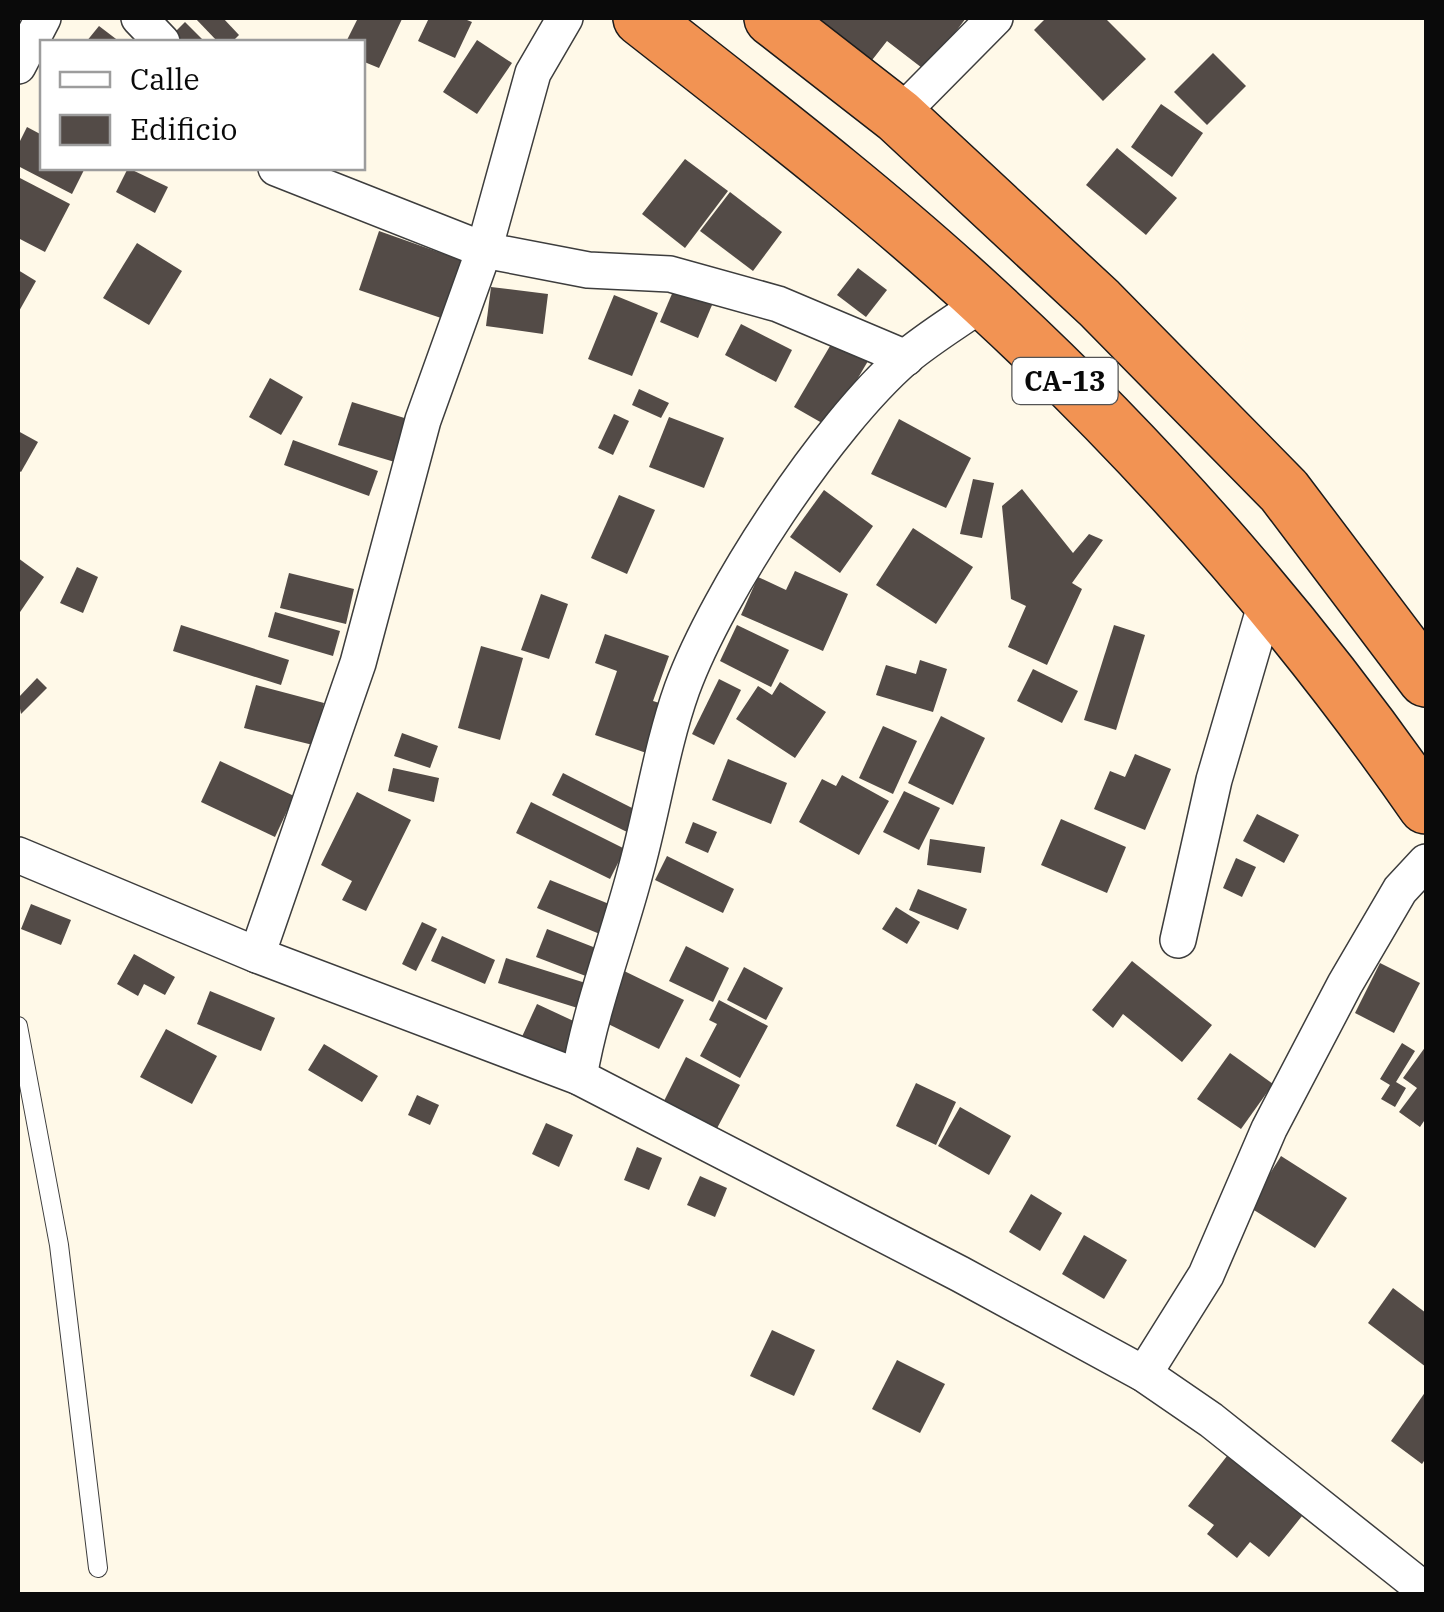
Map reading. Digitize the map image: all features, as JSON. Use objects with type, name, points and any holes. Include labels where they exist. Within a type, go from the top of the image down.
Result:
[{"type":"highway","name":"CA-13","points":[[641,18],[804,146],[985,301],[1191,508],[1366,720],[1426,806]]},
{"type":"highway","name":"CA-13","points":[[772,18],[898,116],[1099,303],[1284,491],[1426,679]]},
{"type":"street","points":[[18,66],[43,18]]},
{"type":"street","points":[[140,18],[160,40]]},
{"type":"street","points":[[257,955],[358,664],[423,420],[484,250],[533,73],[565,18]]},
{"type":"street","points":[[898,116],[995,18]]},
{"type":"street","points":[[281,170],[484,250],[588,270],[670,274],[778,304],[906,358]]},
{"type":"street","points":[[579,1077],[587,1032],[618,937],[682,689],[737,579],[795,488],[906,358],[985,301]]},
{"type":"street","points":[[1178,940],[1214,780],[1266,599]]},
{"type":"street","points":[[18,855],[257,955],[579,1077],[1144,1374],[1211,1420],[1426,1591]]},
{"type":"street","points":[[1144,1374],[1206,1275],[1269,1129],[1345,984],[1400,890],[1426,862]]},
{"type":"lane","points":[[18,1026],[59,1245],[98,1568]]},
{"type":"building","points":[[195,18],[223,18],[239,35],[234,40],[216,40]]},
{"type":"building","points":[[358,18],[402,19],[379,68],[365,62],[365,40],[347,40]]},
{"type":"building","points":[[429,18],[462,18],[472,22],[455,58],[418,41]]},
{"type":"building","points":[[819,18],[966,18],[926,71],[887,41],[869,64],[816,23]]},
{"type":"building","points":[[1046,18],[1105,18],[1146,59],[1103,101],[1034,30]]},
{"type":"building","points":[[185,22],[203,40],[177,40],[172,35]]},
{"type":"building","points":[[99,26],[117,40],[88,40]]},
{"type":"building","points":[[477,40],[512,63],[477,114],[443,92]]},
{"type":"building","points":[[1213,53],[1246,86],[1207,125],[1174,92]]},
{"type":"building","points":[[1161,104],[1203,133],[1172,177],[1131,147]]},
{"type":"building","points":[[27,127],[40,134],[40,170],[84,170],[72,194],[18,166],[18,145]]},
{"type":"building","points":[[1117,148],[1177,198],[1146,235],[1086,185]]},
{"type":"building","points":[[685,159],[728,191],[685,248],[642,214]]},
{"type":"building","points":[[127,170],[168,187],[155,213],[116,192]]},
{"type":"building","points":[[18,177],[70,204],[45,252],[18,238]]},
{"type":"building","points":[[730,192],[782,232],[753,271],[700,231]]},
{"type":"building","points":[[379,231],[461,260],[441,318],[359,290]]},
{"type":"building","points":[[137,243],[182,271],[149,325],[103,298]]},
{"type":"building","points":[[858,268],[887,290],[866,317],[837,295]]},
{"type":"building","points":[[18,270],[36,281],[18,313]]},
{"type":"building","points":[[677,282],[715,298],[698,338],[660,322]]},
{"type":"building","points":[[491,287],[548,294],[543,334],[486,326]]},
{"type":"building","points":[[614,295],[658,313],[632,376],[588,359]]},
{"type":"building","points":[[741,324],[792,350],[776,382],[725,355]]},
{"type":"building","points":[[833,341],[868,361],[829,427],[794,407]]},
{"type":"building","points":[[270,378],[303,397],[281,435],[249,417]]},
{"type":"building","points":[[639,389],[669,403],[661,418],[632,405]]},
{"type":"building","points":[[352,402],[411,420],[398,463],[338,445]]},
{"type":"building","points":[[614,414],[629,421],[613,455],[598,448]]},
{"type":"building","points":[[669,417],[724,438],[704,488],[649,467]]},
{"type":"building","points":[[899,419],[971,458],[946,508],[871,474]]},
{"type":"building","points":[[18,431],[38,442],[21,472],[18,470]]},
{"type":"building","points":[[293,440],[378,471],[369,496],[284,465]]},
{"type":"building","points":[[973,479],[994,483],[982,538],[960,534]]},
{"type":"building","points":[[1022,489],[1073,553],[1089,534],[1103,540],[1072,583],[1082,589],[1047,665],[1008,647],[1026,606],[1011,599],[1002,506]]},
{"type":"building","points":[[824,490],[873,526],[840,573],[790,537]]},
{"type":"building","points":[[619,495],[655,510],[627,574],[591,558]]},
{"type":"building","points":[[913,528],[973,567],[936,624],[876,585]]},
{"type":"building","points":[[18,558],[44,577],[18,615]]},
{"type":"building","points":[[77,567],[98,577],[83,613],[60,603]]},
{"type":"building","points":[[795,571],[848,594],[823,651],[741,615],[758,577],[786,590]]},
{"type":"building","points":[[289,573],[354,589],[346,624],[280,608]]},
{"type":"building","points":[[541,594],[568,604],[549,659],[521,650]]},
{"type":"building","points":[[275,612],[340,631],[333,656],[268,637]]},
{"type":"building","points":[[181,625],[289,660],[281,685],[173,651]]},
{"type":"building","points":[[737,625],[789,650],[771,687],[720,661]]},
{"type":"building","points":[[1114,625],[1145,635],[1116,730],[1084,720]]},
{"type":"building","points":[[605,634],[669,656],[653,701],[669,706],[652,755],[595,735],[617,671],[595,663]]},
{"type":"building","points":[[481,646],[523,658],[500,740],[458,728]]},
{"type":"building","points":[[920,660],[947,669],[933,712],[876,695],[886,665],[916,674]]},
{"type":"building","points":[[1033,669],[1078,691],[1062,723],[1017,701]]},
{"type":"building","points":[[37,678],[47,688],[21,714],[18,698]]},
{"type":"building","points":[[719,679],[741,690],[714,745],[692,734]]},
{"type":"building","points":[[780,682],[826,712],[795,758],[736,719],[758,686],[772,695]]},
{"type":"building","points":[[256,685],[324,703],[313,745],[244,728]]},
{"type":"building","points":[[941,716],[985,738],[953,805],[908,783]]},
{"type":"building","points":[[883,726],[917,741],[893,794],[859,778]]},
{"type":"building","points":[[402,733],[438,746],[430,768],[394,756]]},
{"type":"building","points":[[1135,754],[1171,769],[1145,830],[1094,809],[1110,771],[1125,777]]},
{"type":"building","points":[[728,759],[787,783],[771,824],[712,800]]},
{"type":"building","points":[[220,761],[294,796],[275,837],[201,802]]},
{"type":"building","points":[[393,768],[439,778],[434,802],[388,791]]},
{"type":"building","points":[[563,773],[638,811],[627,832],[552,795]]},
{"type":"building","points":[[842,775],[889,801],[859,855],[799,822],[822,779],[836,786]]},
{"type":"building","points":[[904,791],[940,808],[919,850],[883,832]]},
{"type":"building","points":[[357,792],[411,820],[366,911],[342,900],[352,881],[321,865]]},
{"type":"building","points":[[531,802],[625,849],[610,879],[516,833]]},
{"type":"building","points":[[1257,814],[1299,835],[1284,863],[1243,841]]},
{"type":"building","points":[[1061,819],[1126,847],[1107,893],[1041,865]]},
{"type":"building","points":[[693,822],[717,832],[708,853],[685,843]]},
{"type":"building","points":[[930,839],[985,847],[981,873],[927,865]]},
{"type":"building","points":[[667,856],[734,889],[723,913],[655,880]]},
{"type":"building","points":[[1236,858],[1256,867],[1242,897],[1223,888]]},
{"type":"building","points":[[550,880],[619,908],[607,937],[537,908]]},
{"type":"building","points":[[918,889],[967,909],[958,930],[909,910]]},
{"type":"building","points":[[31,904],[71,920],[61,945],[21,929]]},
{"type":"building","points":[[896,907],[920,922],[907,944],[882,929]]},
{"type":"building","points":[[422,922],[437,929],[416,971],[402,964]]},
{"type":"building","points":[[547,929],[601,950],[591,978],[536,957]]},
{"type":"building","points":[[442,936],[495,960],[485,984],[431,961]]},
{"type":"building","points":[[686,946],[729,968],[713,1002],[669,981]]},
{"type":"building","points":[[134,954],[175,977],[165,995],[144,984],[138,996],[117,984]]},
{"type":"building","points":[[506,958],[592,985],[584,1010],[498,983]]},
{"type":"building","points":[[1132,961],[1212,1025],[1182,1062],[1123,1014],[1113,1028],[1092,1010]]},
{"type":"building","points":[[1380,963],[1420,983],[1394,1033],[1355,1013]]},
{"type":"building","points":[[744,967],[783,988],[766,1020],[727,1000]]},
{"type":"building","points":[[620,969],[684,1000],[659,1049],[596,1018]]},
{"type":"building","points":[[210,991],[275,1018],[261,1051],[197,1024]]},
{"type":"building","points":[[719,1000],[768,1026],[740,1078],[700,1056],[717,1024],[709,1020]]},
{"type":"building","points":[[537,1004],[580,1024],[563,1061],[520,1041]]},
{"type":"building","points":[[166,1029],[217,1056],[192,1104],[140,1077]]},
{"type":"building","points":[[1402,1043],[1415,1051],[1396,1082],[1406,1088],[1395,1107],[1381,1099],[1390,1085],[1380,1079]]},
{"type":"building","points":[[324,1044],[378,1076],[362,1102],[308,1070]]},
{"type":"building","points":[[1426,1046],[1426,1118],[1420,1127],[1399,1112],[1417,1088],[1403,1078]]},
{"type":"building","points":[[1230,1053],[1273,1084],[1241,1129],[1197,1099]]},
{"type":"building","points":[[686,1057],[740,1085],[715,1132],[662,1105]]},
{"type":"building","points":[[916,1083],[956,1102],[936,1145],[896,1126]]},
{"type":"building","points":[[417,1095],[439,1105],[430,1125],[408,1115]]},
{"type":"building","points":[[960,1107],[1011,1136],[989,1175],[938,1146]]},
{"type":"building","points":[[546,1123],[573,1135],[559,1167],[532,1154]]},
{"type":"building","points":[[637,1147],[662,1158],[649,1190],[624,1180]]},
{"type":"building","points":[[1281,1156],[1347,1198],[1315,1248],[1249,1207]]},
{"type":"building","points":[[700,1176],[727,1188],[715,1217],[687,1205]]},
{"type":"building","points":[[1031,1194],[1062,1213],[1040,1251],[1009,1232]]},
{"type":"building","points":[[1084,1235],[1127,1260],[1104,1299],[1062,1274]]},
{"type":"building","points":[[1393,1288],[1426,1313],[1426,1367],[1368,1323]]},
{"type":"building","points":[[772,1330],[815,1350],[794,1396],[750,1376]]},
{"type":"building","points":[[897,1360],[945,1384],[920,1433],[872,1409]]},
{"type":"building","points":[[1426,1391],[1426,1458],[1422,1464],[1391,1441]]},
{"type":"building","points":[[1227,1456],[1302,1516],[1269,1557],[1250,1542],[1237,1558],[1207,1534],[1214,1525],[1188,1506]]}]
